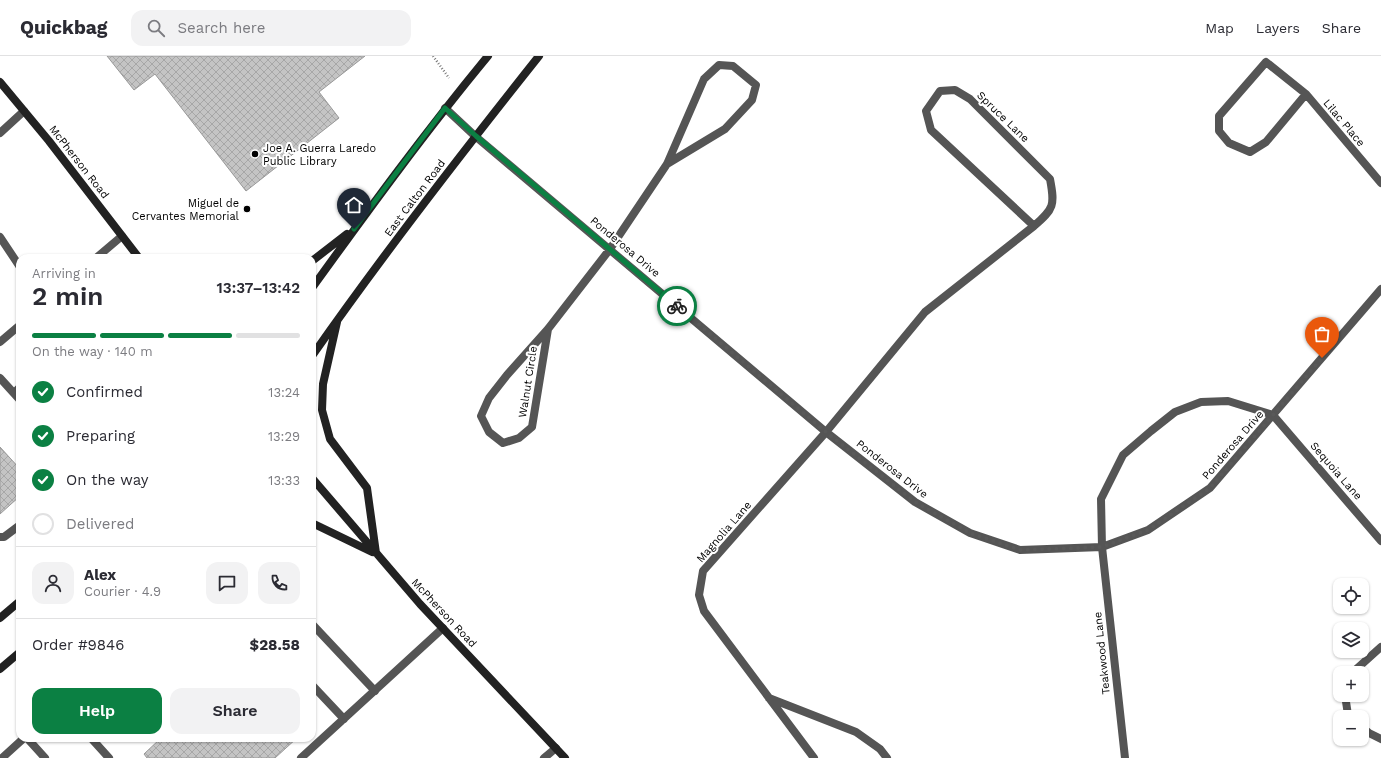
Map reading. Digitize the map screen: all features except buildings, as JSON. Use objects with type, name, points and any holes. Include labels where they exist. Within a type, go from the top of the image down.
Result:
[{"type":"main road","points":[[316,282],[445,108],[488,56]]},
{"type":"main road","name":"East Calton Road","points":[[316,350],[476,136],[539,56]]},
{"type":"main road","name":"McPherson Road","points":[[0,82],[137,254]]},
{"type":"main road","points":[[316,258],[354,229]]},
{"type":"main road","points":[[338,319],[323,384],[322,410],[330,439],[367,488],[376,554]]},
{"type":"main road","name":"McPherson Road","points":[[316,483],[376,554],[565,758]]},
{"type":"main road","points":[[316,525],[376,554]]},
{"type":"main road","points":[[0,618],[16,604]]},
{"type":"main road","points":[[0,669],[16,655]]},
{"type":"street","name":"Lilac Place","points":[[1306,94],[1266,142],[1250,152],[1229,143],[1219,131],[1219,116],[1266,62],[1306,94],[1381,183]]},
{"type":"street","points":[[719,65],[733,66],[756,85],[752,100],[725,129],[667,164],[704,79],[719,65]]},
{"type":"street","name":"Spruce Lane","points":[[826,432],[925,312],[1034,226],[1048,214],[1054,198],[1050,179],[970,99],[955,90],[940,91],[926,111],[931,130],[1034,226]]},
{"type":"street","name":"Ponderosa Drive","points":[[445,108],[476,136],[826,432],[915,502],[970,533],[1020,550],[1102,547],[1148,530],[1210,488],[1381,289]]},
{"type":"street","points":[[0,133],[24,111]]},
{"type":"street","name":"Walnut Circle","points":[[548,329],[532,427],[519,438],[503,443],[489,432],[481,416],[489,398],[507,374],[548,329],[610,249],[667,164]]},
{"type":"street","points":[[101,254],[122,236]]},
{"type":"street","points":[[0,237],[16,261]]},
{"type":"street","points":[[0,342],[16,328]]},
{"type":"street","points":[[0,378],[16,395]]},
{"type":"street","name":"Teakwood Lane","points":[[1125,758],[1102,547],[1101,499],[1123,456],[1175,412],[1201,402],[1228,401],[1273,415]]},
{"type":"street","name":"Sequoia Lane","points":[[1273,415],[1381,541]]},
{"type":"street","name":"Magnolia Lane","points":[[814,758],[704,611],[700,595],[703,571],[826,432]]},
{"type":"street","points":[[0,537],[4,537],[16,528]]},
{"type":"street","points":[[316,628],[375,691]]},
{"type":"street","points":[[301,758],[443,628]]},
{"type":"street","points":[[1360,666],[1381,646]]},
{"type":"street","points":[[316,689],[344,719]]},
{"type":"street","points":[[768,698],[856,732],[880,749],[887,758]]},
{"type":"street","points":[[1369,733],[1381,739]]},
{"type":"street","points":[[2,758],[21,742]]},
{"type":"street","points":[[30,742],[45,758]]},
{"type":"street","points":[[95,742],[109,758]]},
{"type":"street","points":[[544,758],[556,748]]},
{"type":"path","points":[[434,56],[449,78]]},
{"type":"way so far","points":[[677,306],[826,432],[915,502],[970,533],[1020,550],[1102,547],[1148,530],[1210,488],[1322,358]]},
{"type":"place","name":"Joe A. Guerra Laredo Public Library","points":[[255,154]]},
{"type":"place","name":"Miguel de Cervantes Memorial","points":[[247,209]]},
{"type":"route","points":[[354,229],[445,108],[677,306]]}]
